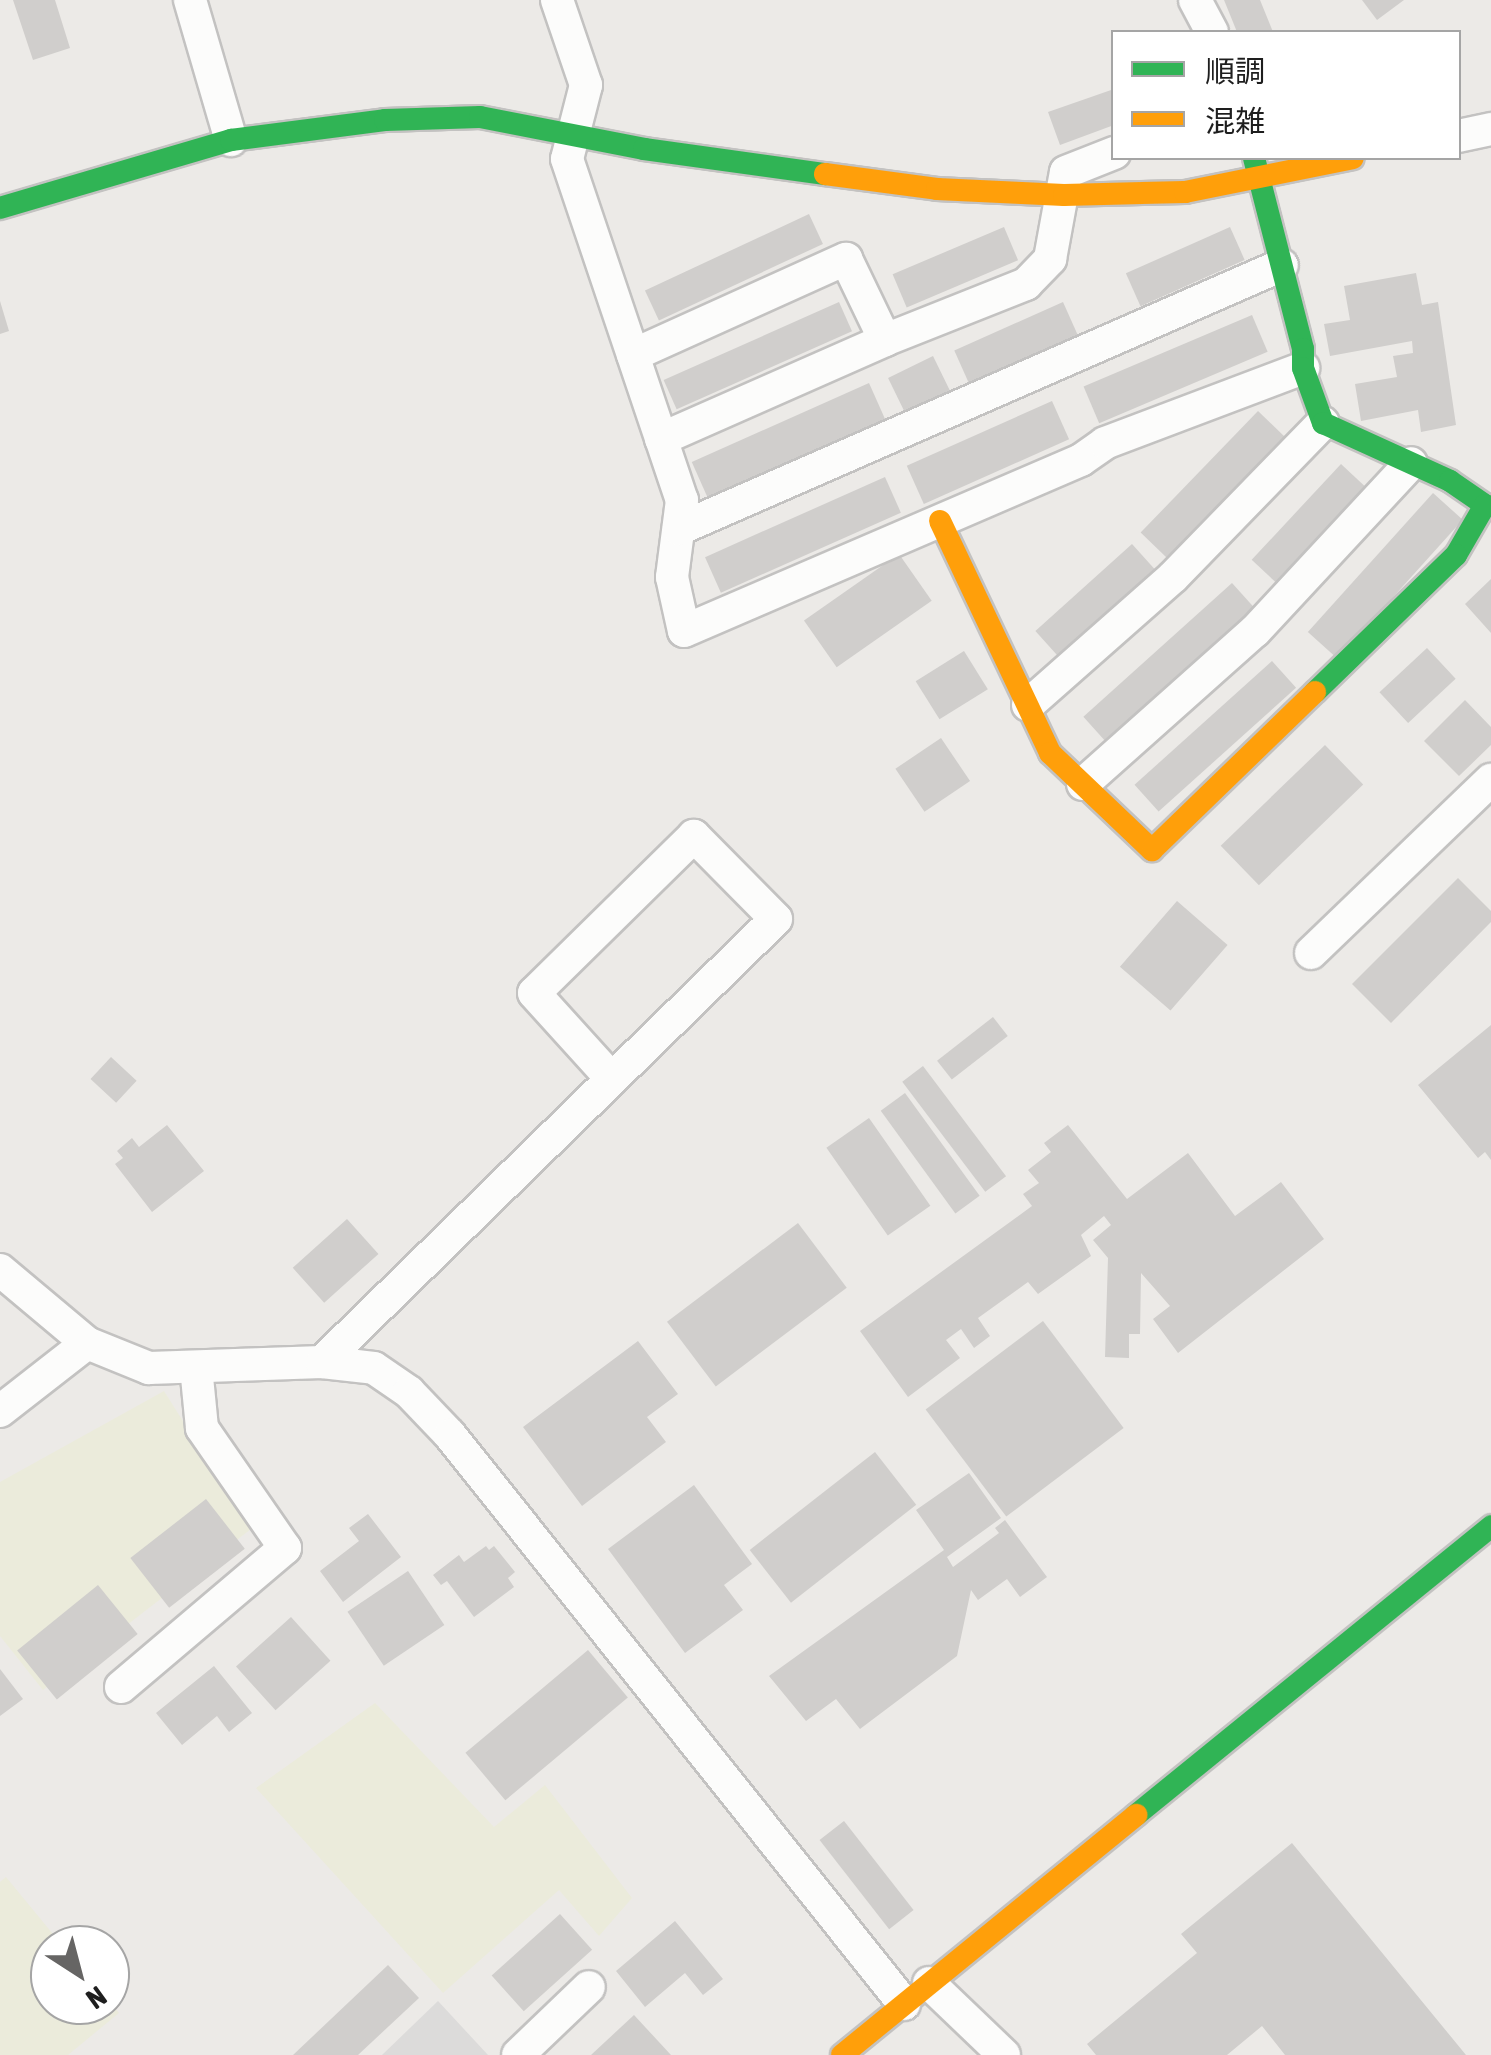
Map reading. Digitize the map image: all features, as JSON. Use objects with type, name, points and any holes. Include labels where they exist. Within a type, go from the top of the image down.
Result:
[{"type":"street","points":[[190,0],[231,140]]},
{"type":"street","points":[[557,0],[586,86],[567,159],[682,500],[672,577],[684,631],[1081,460],[1105,443],[1303,368]]},
{"type":"street","points":[[1196,0],[1211,30]]},
{"type":"street","points":[[0,208],[231,140],[385,120],[480,116],[575,136],[937,189],[1064,195],[1186,192],[1257,167],[1332,160]]},
{"type":"street","points":[[1461,135],[1491,129]]},
{"type":"street","points":[[662,440],[884,340],[1026,284],[1050,259],[1066,172],[1111,153]]},
{"type":"street","points":[[940,521],[1050,753],[1152,850],[1456,555],[1485,505],[1450,481],[1323,422],[1303,368],[1303,349],[1257,167]]},
{"type":"street","points":[[633,355],[846,259],[884,340]]},
{"type":"street","points":[[678,529],[1282,265]]},
{"type":"street","points":[[1028,705],[1173,577],[1323,422]]},
{"type":"street","points":[[1082,784],[1255,631],[1411,463]]},
{"type":"street","points":[[1311,954],[1491,780]]},
{"type":"street","points":[[322,1362],[776,919],[694,836],[534,993],[612,1079]]},
{"type":"street","points":[[0,1270],[87,1344],[149,1368],[322,1362],[374,1368],[410,1392],[450,1435],[904,2004]]},
{"type":"street","points":[[0,1411],[87,1344]]},
{"type":"street","points":[[121,1687],[286,1548],[202,1428],[196,1366]]},
{"type":"street","points":[[842,2055],[1491,1526]]},
{"type":"street","points":[[930,1983],[1004,2055]]},
{"type":"street","points":[[518,2055],[589,1987]]},
{"type":"green space","points":[[164,1391],[251,1529],[43,1690],[0,1636],[0,1482]]},
{"type":"green space","points":[[375,1703],[494,1827],[545,1785],[632,1898],[599,1936],[559,1890],[443,1993],[256,1788]]},
{"type":"green space","points":[[6,1877],[46,1925],[30,1925],[30,2025],[104,2025],[68,2055],[0,2055],[0,1882]]},
{"type":"shaded area","points":[[438,2001],[488,2055],[382,2055]]},
{"type":"building","points":[[13,0],[55,0],[70,48],[33,60]]},
{"type":"building","points":[[1224,0],[1260,0],[1272,30],[1236,30]]},
{"type":"building","points":[[1362,0],[1404,0],[1377,20]]},
{"type":"building","points":[[1111,90],[1111,126],[1060,145],[1048,112]]},
{"type":"building","points":[[809,214],[823,244],[659,320],[645,290]]},
{"type":"building","points":[[1004,227],[1018,260],[907,307],[893,274]]},
{"type":"building","points":[[1230,227],[1245,260],[1140,306],[1126,273]]},
{"type":"building","points":[[1416,273],[1422,305],[1438,302],[1456,425],[1421,432],[1418,410],[1361,421],[1355,384],[1397,377],[1393,356],[1413,353],[1412,341],[1330,356],[1324,324],[1350,320],[1344,286]]},
{"type":"building","points":[[0,301],[9,331],[0,334]]},
{"type":"building","points":[[839,302],[852,331],[677,409],[664,380]]},
{"type":"building","points":[[1063,302],[1080,340],[971,389],[954,350]]},
{"type":"building","points":[[1252,315],[1268,352],[1099,423],[1084,387]]},
{"type":"building","points":[[933,356],[950,391],[905,413],[888,378]]},
{"type":"building","points":[[869,383],[886,422],[709,501],[692,462]]},
{"type":"building","points":[[1052,401],[1069,439],[924,504],[907,466]]},
{"type":"building","points":[[1258,411],[1287,439],[1169,560],[1141,533]]},
{"type":"building","points":[[1341,464],[1371,492],[1282,588],[1252,560]]},
{"type":"building","points":[[885,477],[901,513],[721,593],[705,557]]},
{"type":"building","points":[[1433,493],[1463,520],[1338,659],[1308,632]]},
{"type":"building","points":[[1132,544],[1157,572],[1061,659],[1035,631]]},
{"type":"building","points":[[899,554],[932,601],[837,667],[804,621]]},
{"type":"building","points":[[1491,579],[1491,633],[1465,604]]},
{"type":"building","points":[[1232,583],[1257,611],[1109,745],[1083,717]]},
{"type":"building","points":[[1427,648],[1456,679],[1408,723],[1379,692]]},
{"type":"building","points":[[964,651],[988,689],[940,719],[916,681]]},
{"type":"building","points":[[1272,661],[1296,688],[1159,812],[1135,785]]},
{"type":"building","points":[[1465,700],[1491,727],[1491,745],[1459,776],[1424,741]]},
{"type":"building","points":[[941,738],[970,781],[924,812],[895,769]]},
{"type":"building","points":[[1325,745],[1363,785],[1259,885],[1221,846]]},
{"type":"building","points":[[1458,878],[1491,911],[1491,922],[1391,1023],[1352,984]]},
{"type":"building","points":[[1177,901],[1228,945],[1170,1011],[1120,967]]},
{"type":"building","points":[[993,1017],[1008,1036],[952,1080],[937,1061]]},
{"type":"building","points":[[1491,1025],[1491,1160],[1485,1152],[1478,1158],[1418,1085]]},
{"type":"building","points":[[111,1057],[137,1081],[116,1103],[91,1079]]},
{"type":"building","points":[[923,1066],[1006,1176],[985,1192],[902,1082]]},
{"type":"building","points":[[905,1093],[980,1196],[955,1213],[881,1111]]},
{"type":"building","points":[[869,1118],[930,1206],[888,1235],[826,1148]]},
{"type":"building","points":[[167,1125],[204,1171],[152,1212],[115,1164],[123,1158],[117,1151],[132,1138],[139,1147]]},
{"type":"building","points":[[1068,1125],[1127,1199],[1188,1153],[1235,1216],[1281,1182],[1324,1239],[1178,1353],[1153,1319],[1170,1306],[1141,1273],[1140,1334],[1129,1334],[1129,1358],[1105,1357],[1108,1258],[1093,1240],[1111,1225],[1104,1216],[1081,1235],[1091,1256],[1038,1294],[1028,1282],[978,1318],[990,1336],[974,1348],[961,1329],[946,1340],[960,1358],[908,1397],[860,1331],[1032,1206],[1023,1194],[1039,1183],[1028,1170],[1051,1152],[1044,1143]]},
{"type":"building","points":[[347,1219],[378,1254],[324,1303],[293,1268]]},
{"type":"building","points":[[798,1223],[847,1288],[716,1386],[667,1322]]},
{"type":"building","points":[[1043,1321],[1124,1428],[1006,1516],[926,1409]]},
{"type":"building","points":[[638,1341],[678,1394],[647,1417],[666,1442],[582,1506],[523,1427]]},
{"type":"building","points":[[875,1452],[916,1505],[791,1603],[750,1550]]},
{"type":"building","points":[[969,1473],[1001,1518],[947,1557],[953,1567],[999,1533],[995,1528],[1005,1520],[1047,1577],[1020,1597],[1007,1579],[978,1600],[971,1590],[957,1656],[860,1729],[836,1699],[806,1721],[769,1676],[944,1550],[916,1510]]},
{"type":"building","points":[[694,1485],[752,1564],[724,1585],[743,1610],[685,1653],[608,1549]]},
{"type":"building","points":[[206,1499],[245,1549],[169,1608],[130,1558]]},
{"type":"building","points":[[368,1514],[401,1557],[343,1602],[320,1571],[359,1541],[349,1528]]},
{"type":"building","points":[[486,1546],[489,1550],[494,1546],[515,1572],[508,1578],[514,1587],[474,1617],[447,1581],[441,1585],[433,1575],[459,1555],[464,1562]]},
{"type":"building","points":[[408,1571],[444,1625],[384,1666],[347,1612]]},
{"type":"building","points":[[98,1585],[138,1634],[57,1699],[17,1650]]},
{"type":"building","points":[[291,1617],[330,1661],[275,1710],[236,1667]]},
{"type":"building","points":[[588,1650],[628,1697],[505,1800],[465,1753]]},
{"type":"building","points":[[214,1666],[252,1713],[229,1732],[217,1716],[182,1745],[156,1713]]},
{"type":"building","points":[[0,1669],[23,1699],[0,1716]]},
{"type":"building","points":[[844,1821],[914,1910],[889,1929],[820,1840]]},
{"type":"building","points":[[1292,1843],[1466,2055],[1285,2055],[1262,2026],[1227,2055],[1096,2055],[1087,2044],[1197,1953],[1181,1934]]},
{"type":"building","points":[[560,1914],[592,1950],[524,2011],[492,1976]]},
{"type":"building","points":[[675,1921],[723,1979],[703,1995],[685,1973],[645,2007],[616,1971]]},
{"type":"building","points":[[388,1965],[419,1998],[358,2055],[293,2055]]},
{"type":"building","points":[[634,2015],[671,2055],[591,2055]]},
{"type":"traffic: fast","points":[[0,208],[231,140],[385,120],[480,117],[644,149],[825,174]]},
{"type":"traffic: fast","points":[[1255,160],[1303,349],[1303,368],[1323,423],[1450,481],[1485,505],[1456,555],[1315,692]]},
{"type":"traffic: fast","points":[[1136,1815],[1491,1526]]},
{"type":"traffic: slow","points":[[825,174],[937,189],[1064,195],[1185,192],[1343,160]]},
{"type":"traffic: slow","points":[[940,521],[1050,753],[1152,850],[1315,692]]},
{"type":"traffic: slow","points":[[842,2055],[1136,1815]]}]
